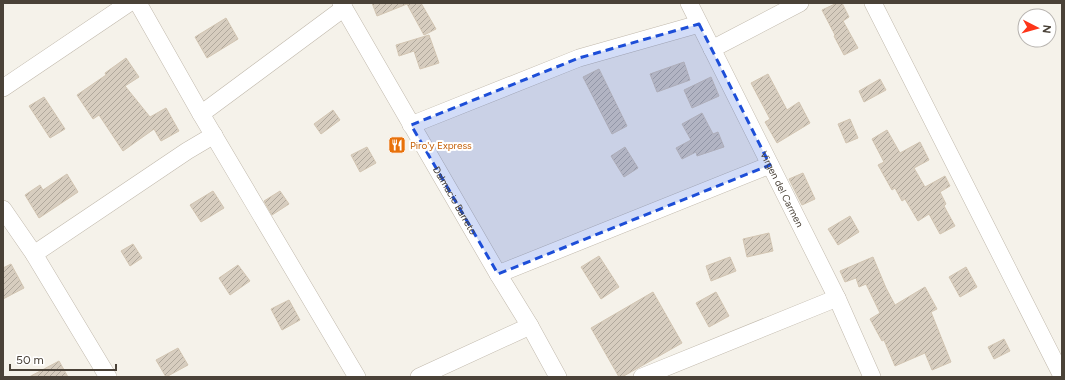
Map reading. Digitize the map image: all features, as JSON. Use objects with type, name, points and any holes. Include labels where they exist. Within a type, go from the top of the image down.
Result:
[{"type":"street","points":[[3,88],[128,3]]},
{"type":"street","points":[[138,3],[201,114],[357,377]]},
{"type":"street","name":"Virgen del Carmen","points":[[689,3],[837,298],[872,377]]},
{"type":"street","points":[[712,49],[800,3]]},
{"type":"street","points":[[873,3],[1062,376]]},
{"type":"street","points":[[201,114],[342,6]]},
{"type":"street","name":"Dalmacio Barreto","points":[[342,6],[498,274],[530,326],[558,377]]},
{"type":"street","points":[[411,125],[579,58],[699,24]]},
{"type":"street","points":[[34,254],[187,151],[214,135]]},
{"type":"street","points":[[498,274],[770,165]]},
{"type":"street","points":[[3,209],[34,254],[108,377]]},
{"type":"street","points":[[642,377],[837,298]]},
{"type":"street","points":[[419,377],[530,326]]},
{"type":"highlighted area","points":[[699,24],[770,165],[498,274],[411,125],[579,58]]},
{"type":"building","points":[[372,3],[421,3],[436,29],[424,35],[407,4],[377,16]]},
{"type":"building","points":[[837,3],[842,3],[849,17],[843,21],[858,48],[844,55],[822,10]]},
{"type":"building","points":[[226,18],[238,39],[207,58],[195,37]]},
{"type":"building","points":[[429,35],[439,63],[420,69],[414,51],[399,56],[396,45]]},
{"type":"building","points":[[126,58],[139,77],[125,86],[150,117],[166,108],[179,131],[161,141],[154,129],[123,151],[99,115],[93,119],[77,95],[106,75],[105,73]]},
{"type":"building","points":[[684,62],[690,80],[657,92],[650,74]]},
{"type":"building","points":[[599,69],[627,126],[612,134],[583,77]]},
{"type":"building","points":[[768,74],[787,110],[799,102],[810,123],[777,143],[765,122],[770,119],[751,83]]},
{"type":"building","points":[[711,77],[719,96],[692,108],[684,90]]},
{"type":"building","points":[[880,79],[886,90],[864,102],[859,91]]},
{"type":"building","points":[[44,97],[65,129],[50,138],[29,106]]},
{"type":"building","points":[[333,110],[340,120],[321,134],[314,124]]},
{"type":"building","points":[[702,113],[713,134],[718,132],[724,147],[697,156],[696,152],[682,159],[676,148],[691,140],[682,124]]},
{"type":"building","points":[[850,119],[858,138],[846,143],[838,124]]},
{"type":"building","points":[[887,130],[900,153],[920,142],[929,160],[914,168],[925,187],[945,176],[950,186],[940,192],[946,204],[944,206],[955,226],[940,234],[929,214],[918,221],[905,199],[902,201],[895,188],[892,190],[878,165],[884,162],[872,139]]},
{"type":"building","points":[[367,147],[376,163],[360,172],[351,155]]},
{"type":"building","points":[[625,147],[638,168],[624,177],[611,156]]},
{"type":"building","points":[[803,173],[815,199],[802,205],[789,179]]},
{"type":"building","points":[[67,174],[78,192],[39,218],[25,195],[40,185],[43,190]]},
{"type":"building","points":[[213,191],[224,208],[201,222],[190,205]]},
{"type":"building","points":[[280,191],[289,204],[272,215],[264,201]]},
{"type":"building","points":[[850,216],[859,232],[838,245],[828,229]]},
{"type":"building","points":[[769,233],[773,251],[747,257],[743,239]]},
{"type":"building","points":[[133,244],[142,258],[130,266],[121,251]]},
{"type":"building","points":[[599,256],[619,287],[601,299],[581,267]]},
{"type":"building","points":[[730,257],[736,271],[711,281],[706,266]]},
{"type":"building","points":[[873,257],[895,305],[925,287],[937,309],[931,312],[951,362],[932,370],[925,353],[895,366],[884,340],[882,341],[870,319],[880,313],[866,284],[859,287],[856,278],[845,282],[840,271]]},
{"type":"building","points":[[11,264],[24,288],[3,299],[3,268]]},
{"type":"building","points":[[238,265],[250,281],[230,295],[219,278]]},
{"type":"building","points":[[966,267],[977,287],[960,297],[949,277]]},
{"type":"building","points":[[653,292],[682,343],[622,377],[619,377],[591,328]]},
{"type":"building","points":[[716,292],[729,316],[709,327],[696,303]]},
{"type":"building","points":[[289,300],[300,320],[282,330],[271,309]]},
{"type":"building","points":[[1004,339],[1010,351],[994,359],[988,347]]},
{"type":"building","points":[[178,348],[188,365],[166,377],[156,360]]},
{"type":"building","points":[[59,361],[68,377],[29,377]]},
{"type":"place","name":"Piro'y Express","points":[[397,145]]}]
